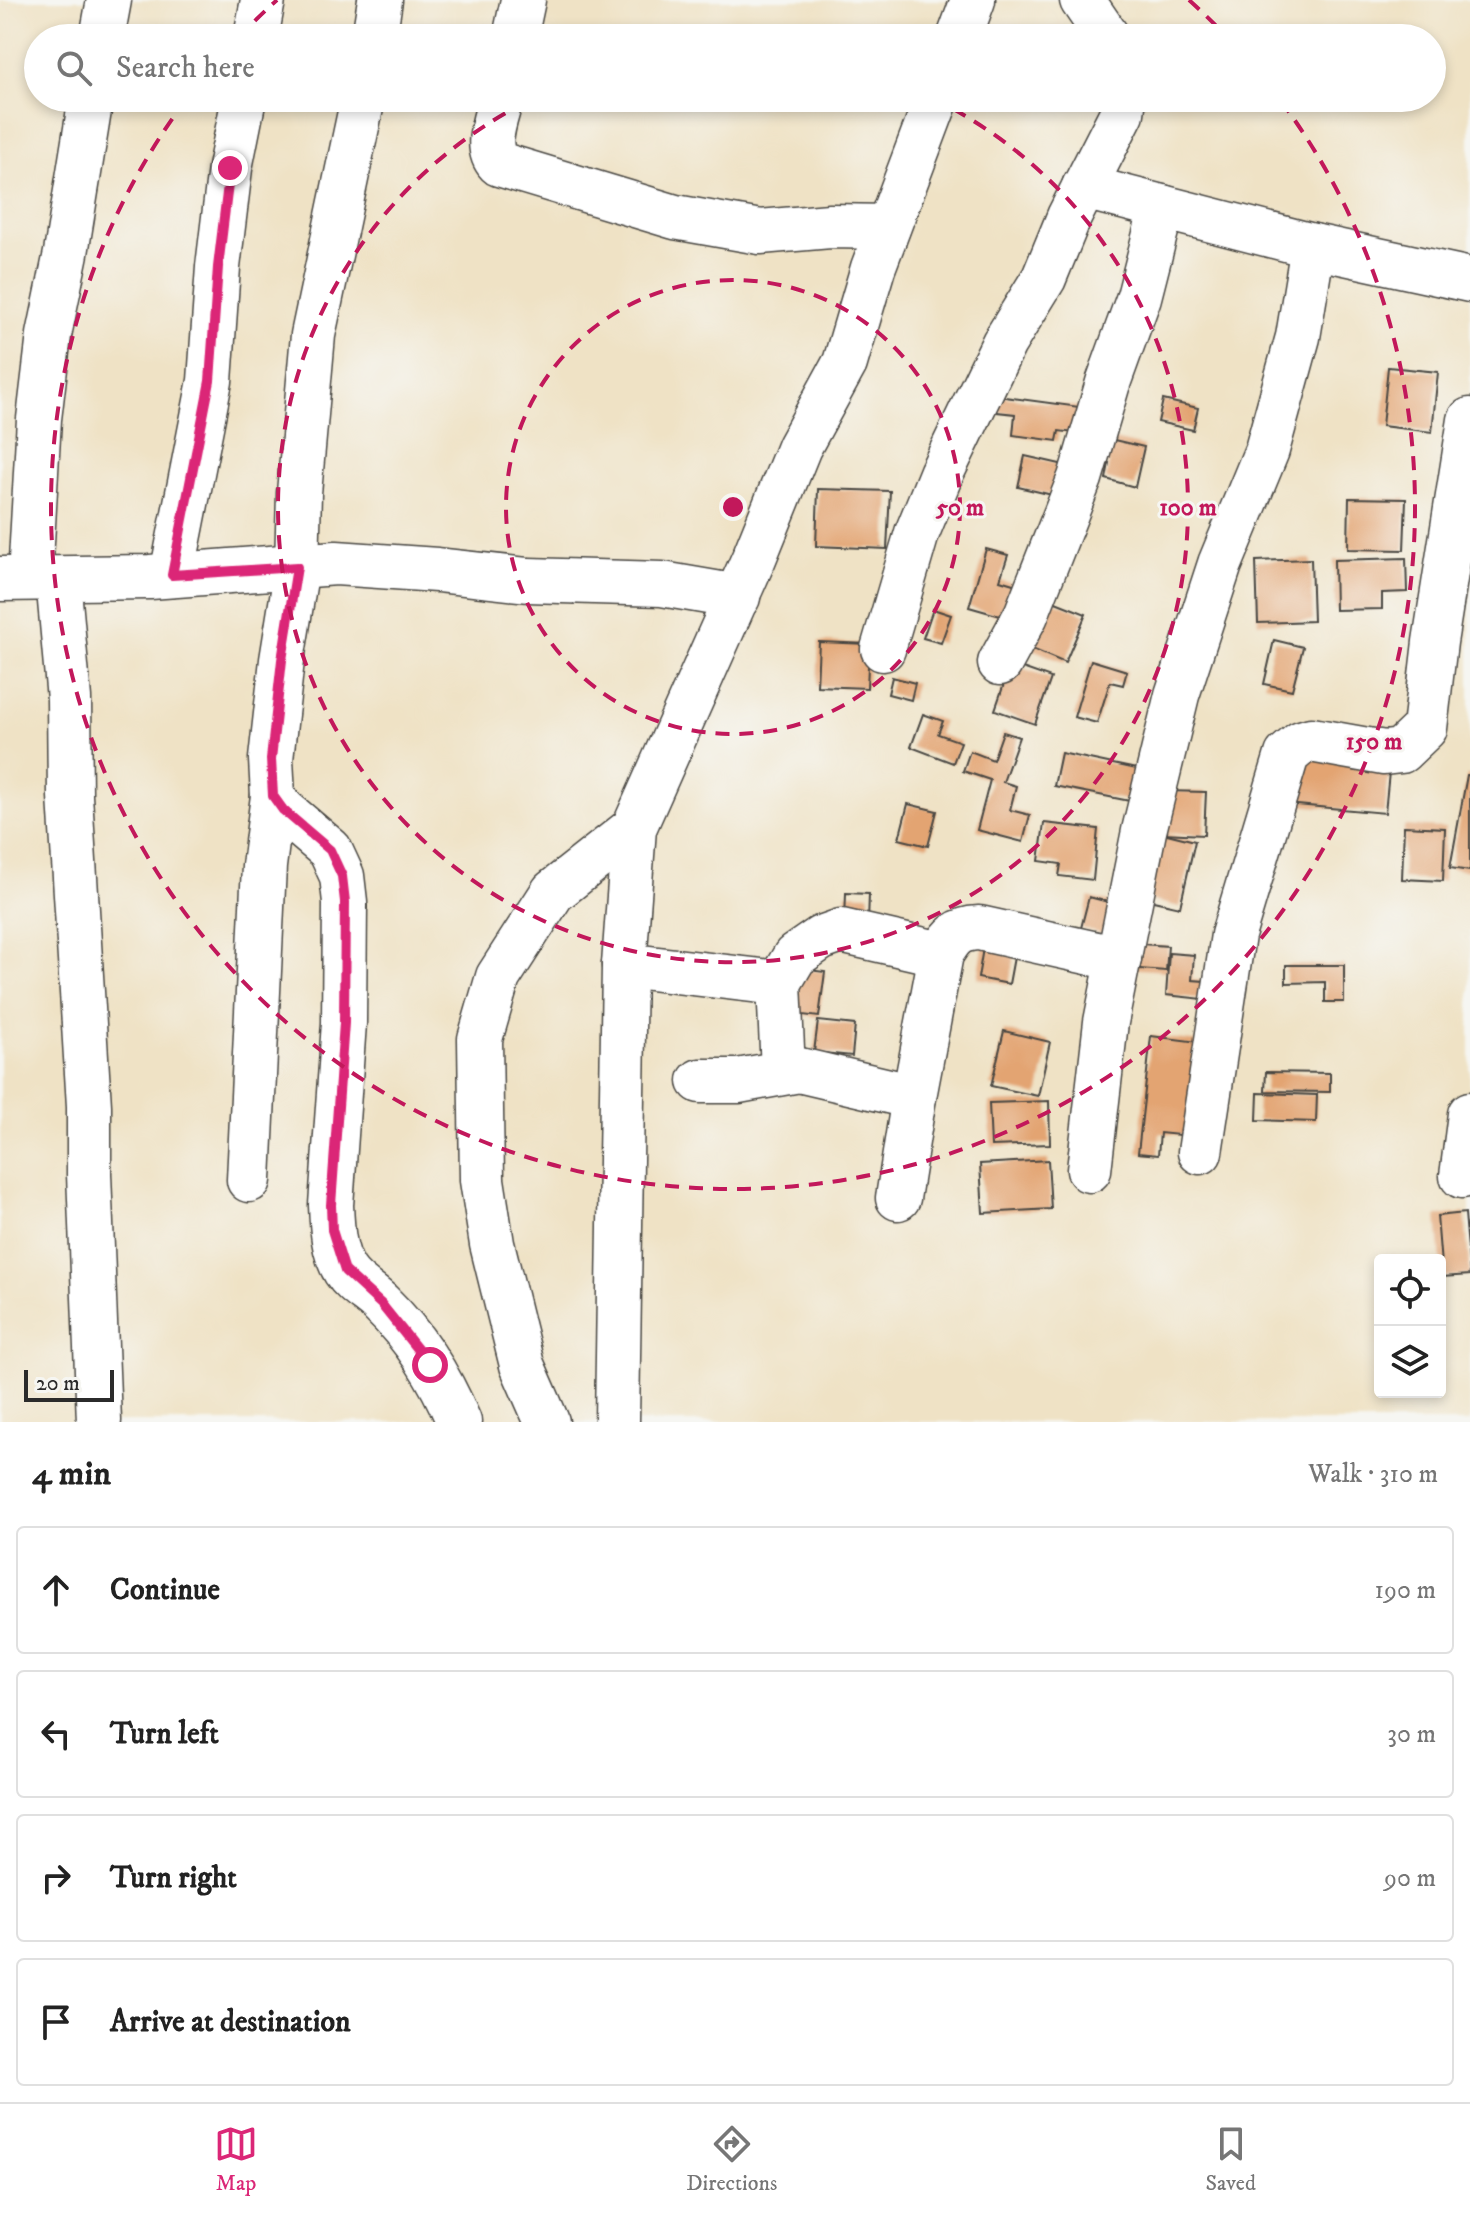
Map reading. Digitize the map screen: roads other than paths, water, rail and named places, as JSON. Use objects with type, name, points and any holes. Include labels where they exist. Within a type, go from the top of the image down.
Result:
[{"type":"street","points":[[105,24],[109,0]]},
{"type":"street","points":[[259,24],[263,0]]},
{"type":"street","points":[[376,24],[380,0]]},
{"type":"street","points":[[518,24],[523,0]]},
{"type":"street","points":[[964,24],[973,0]]},
{"type":"street","points":[[1082,0],[1098,24]]},
{"type":"street","points":[[89,112],[47,349],[37,434],[29,579],[69,699],[70,796],[89,1106],[99,1421]]},
{"type":"street","points":[[172,575],[210,381],[218,267],[230,168],[241,112]]},
{"type":"street","points":[[249,1180],[264,866],[273,796],[272,745],[297,567],[299,493],[313,335],[360,112]]},
{"type":"street","points":[[498,112],[491,144],[492,156],[499,164],[675,217],[760,232],[830,226],[888,227]]},
{"type":"street","points":[[617,1422],[624,965],[634,828],[738,597],[799,447],[845,363],[873,268],[932,112]]},
{"type":"street","points":[[883,649],[917,533],[941,474],[1004,343],[1044,278],[1069,217],[1122,112]]},
{"type":"street","points":[[1084,187],[1313,246],[1470,280]]},
{"type":"street","points":[[1000,663],[1026,615],[1080,478],[1108,383],[1139,297],[1162,207]]},
{"type":"street","points":[[1089,1170],[1106,1022],[1144,831],[1177,695],[1220,564],[1267,450],[1298,337],[1313,246]]},
{"type":"street","points":[[1200,1152],[1233,935],[1287,755],[1301,743],[1311,740],[1384,753],[1401,751],[1425,728],[1435,642],[1470,420]]},
{"type":"street","points":[[29,579],[172,575],[336,563],[528,580],[662,584],[738,597]]},
{"type":"street","points":[[273,796],[283,810],[330,850],[342,876],[345,902],[344,1023],[331,1205],[332,1230],[338,1254],[345,1271],[381,1304],[430,1365],[459,1422]]},
{"type":"street","points":[[547,1422],[522,1365],[492,1244],[482,1180],[480,1039],[498,977],[553,892],[634,828]]},
{"type":"street","points":[[898,1198],[941,954],[953,934],[965,928],[979,928],[1119,959]]},
{"type":"street","points":[[783,1071],[779,983],[795,956],[821,938],[841,931],[941,954]]},
{"type":"street","points":[[624,965],[779,983]]},
{"type":"street","points":[[700,1081],[738,1081],[799,1070],[914,1097]]},
{"type":"street","points":[[1462,1176],[1470,1114]]}]
